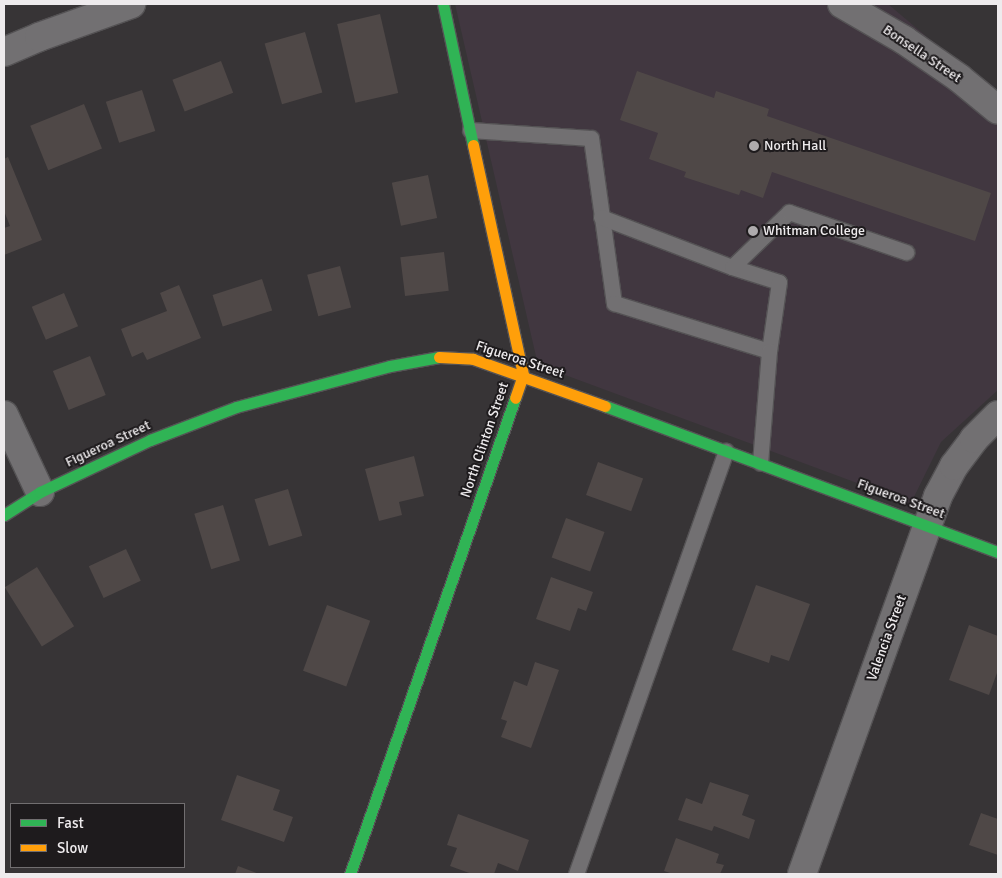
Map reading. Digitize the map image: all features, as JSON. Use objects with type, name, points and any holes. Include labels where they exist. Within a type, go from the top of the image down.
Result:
[{"type":"street","points":[[4,52],[48,33],[132,4]]},
{"type":"street","name":"North Clinton Street","points":[[350,874],[523,375],[443,4]]},
{"type":"street","name":"Bonsella Street","points":[[842,4],[904,40],[959,78],[998,110]]},
{"type":"street","name":"Figueroa Street","points":[[4,516],[40,492],[150,440],[236,407],[390,366],[450,358],[473,360],[523,375],[998,552]]},
{"type":"street","points":[[4,415],[40,492]]},
{"type":"street","name":"Valencia Street","points":[[802,874],[938,496],[954,466],[974,439],[998,416]]},
{"type":"lane","points":[[470,130],[591,138],[614,303],[769,351]]},
{"type":"lane","points":[[732,267],[789,212],[906,252]]},
{"type":"lane","points":[[601,217],[732,267],[779,282],[769,351],[760,463]]},
{"type":"lane","points":[[576,874],[726,451]]},
{"type":"shaded area","name":"Whitman College","points":[[455,4],[888,4],[998,97],[998,390],[941,442],[911,503],[538,365]]},
{"type":"building","points":[[380,14],[398,93],[355,103],[337,24]]},
{"type":"building","points":[[305,32],[322,93],[282,104],[265,44]]},
{"type":"building","points":[[221,61],[233,93],[185,111],[172,80]]},
{"type":"building","name":"North Hall","points":[[637,71],[714,98],[716,91],[769,109],[767,116],[991,193],[975,241],[772,172],[763,198],[741,190],[739,195],[684,177],[686,172],[649,159],[658,133],[620,120]]},
{"type":"building","points":[[142,90],[155,131],[119,143],[106,102]]},
{"type":"building","points":[[84,104],[102,149],[48,170],[30,126]]},
{"type":"building","points":[[8,157],[42,240],[4,255],[4,228],[10,226],[4,211],[4,159]]},
{"type":"building","points":[[428,175],[437,218],[401,226],[392,183]]},
{"type":"building","points":[[444,252],[449,291],[405,296],[400,257]]},
{"type":"building","points":[[340,266],[351,308],[318,316],[307,275]]},
{"type":"building","points":[[262,279],[272,310],[223,326],[213,295]]},
{"type":"building","points":[[179,285],[201,338],[147,360],[143,352],[132,357],[121,329],[167,311],[160,293]]},
{"type":"building","points":[[64,293],[78,326],[46,340],[32,307]]},
{"type":"building","points":[[90,356],[106,395],[69,410],[53,371]]},
{"type":"building","points":[[414,456],[424,496],[399,502],[402,515],[379,521],[365,469]]},
{"type":"building","points":[[598,462],[643,478],[631,511],[586,495]]},
{"type":"building","points":[[288,489],[302,536],[269,546],[255,499]]},
{"type":"building","points":[[223,505],[240,560],[211,569],[194,514]]},
{"type":"building","points":[[566,518],[605,532],[590,571],[552,557]]},
{"type":"building","points":[[126,549],[141,581],[104,598],[89,566]]},
{"type":"building","points":[[37,567],[74,626],[42,647],[5,587]]},
{"type":"building","points":[[551,577],[593,592],[586,611],[578,608],[570,631],[536,619]]},
{"type":"building","points":[[756,585],[810,604],[789,661],[771,655],[769,663],[732,650]]},
{"type":"building","points":[[327,605],[370,621],[346,687],[303,671]]},
{"type":"building","points":[[969,625],[998,636],[998,670],[989,695],[949,680]]},
{"type":"building","points":[[535,662],[559,670],[531,748],[501,737],[507,721],[501,719],[514,681],[527,686]]},
{"type":"building","points":[[237,775],[280,790],[273,810],[293,817],[284,842],[221,820]]},
{"type":"building","points":[[710,782],[749,795],[742,815],[755,820],[749,839],[714,826],[712,831],[678,820],[686,798],[702,804]]},
{"type":"building","points":[[981,813],[998,819],[998,855],[969,845]]},
{"type":"building","points":[[458,814],[529,840],[518,871],[498,863],[494,874],[472,874],[450,866],[457,848],[447,845]]},
{"type":"building","points":[[676,838],[719,854],[716,863],[724,865],[720,874],[673,874],[664,871]]},
{"type":"building","points":[[238,866],[259,874],[235,874]]},
{"type":"traffic: fast","points":[[443,4],[473,145]]},
{"type":"traffic: fast","points":[[4,515],[40,492],[150,440],[236,407],[390,366],[439,357]]},
{"type":"traffic: fast","points":[[350,874],[515,398]]},
{"type":"traffic: fast","points":[[605,406],[998,552]]},
{"type":"traffic: slow","points":[[473,145],[523,375],[515,398]]},
{"type":"traffic: slow","points":[[439,357],[473,359],[605,406]]},
{"type":"place","name":"North Hall","points":[[754,146]]},
{"type":"place","name":"Whitman College","points":[[753,231]]}]
